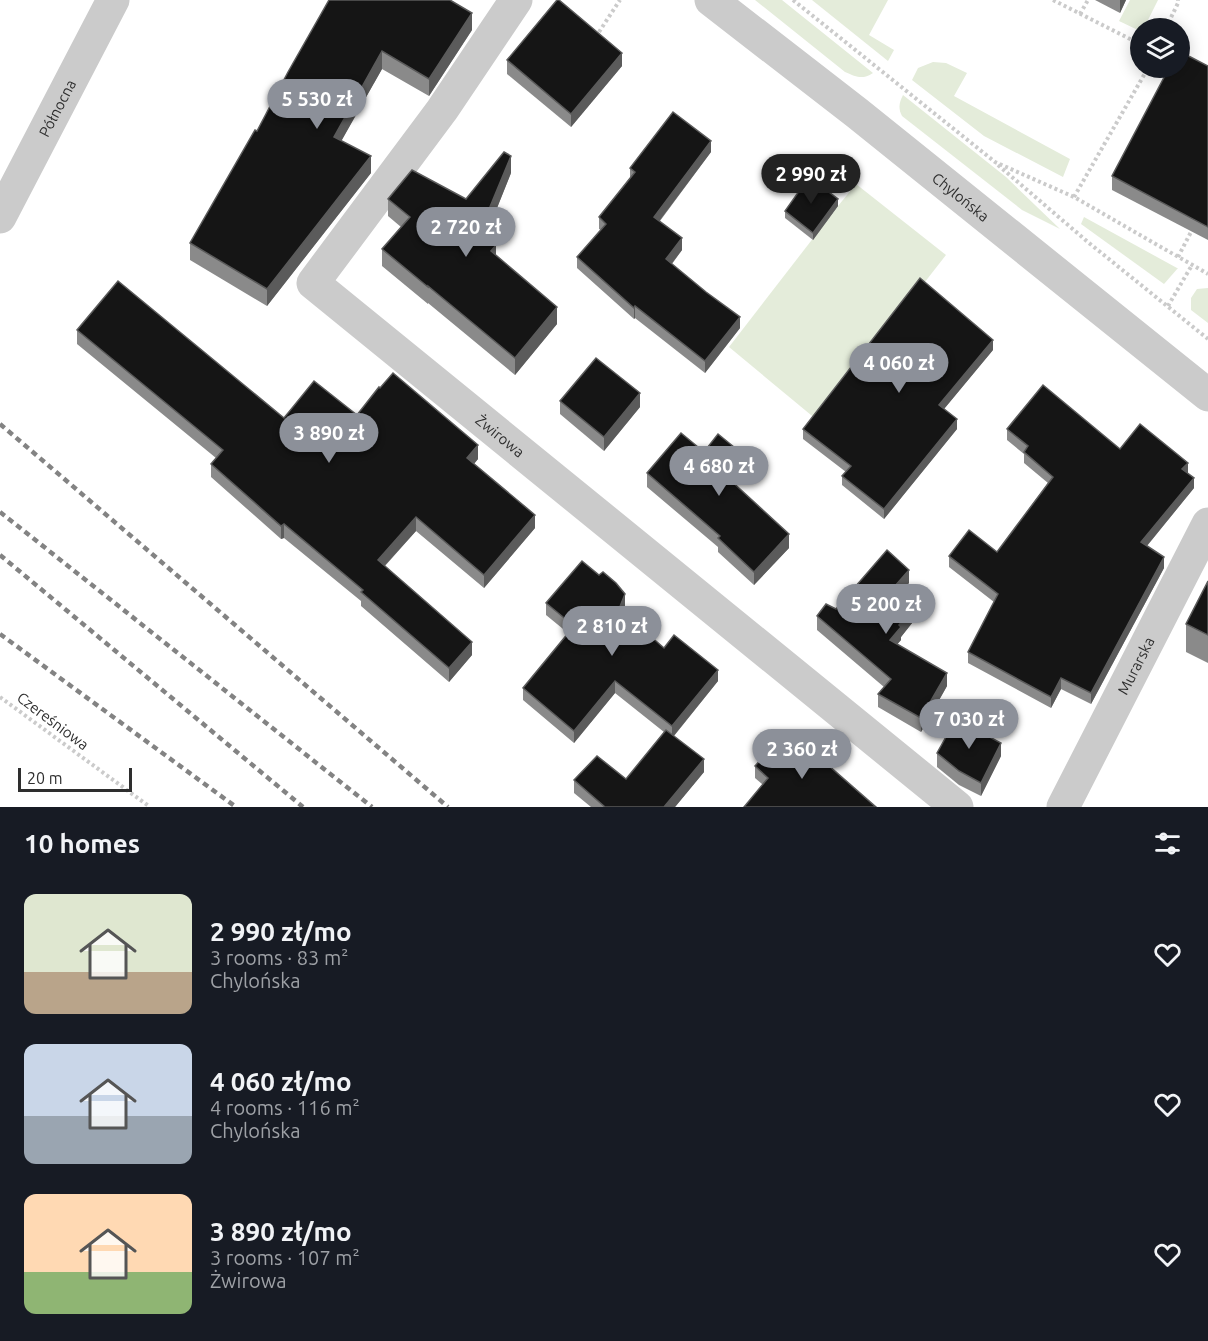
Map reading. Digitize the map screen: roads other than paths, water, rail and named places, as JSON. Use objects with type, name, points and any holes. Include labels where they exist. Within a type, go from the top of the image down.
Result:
[{"type":"street","name":"Północna","points":[[0,217],[113,0]]},
{"type":"street","name":"Żwirowa","points":[[516,0],[442,110],[313,283],[957,807]]},
{"type":"street","name":"Chylońska","points":[[711,0],[857,113],[1208,395]]},
{"type":"street","name":"Murarska","points":[[1063,807],[1208,524]]},
{"type":"railway","points":[[0,424],[448,807]]},
{"type":"railway","points":[[0,512],[372,807]]},
{"type":"railway","points":[[0,555],[303,807]]},
{"type":"railway","points":[[0,634],[236,807]]}]
